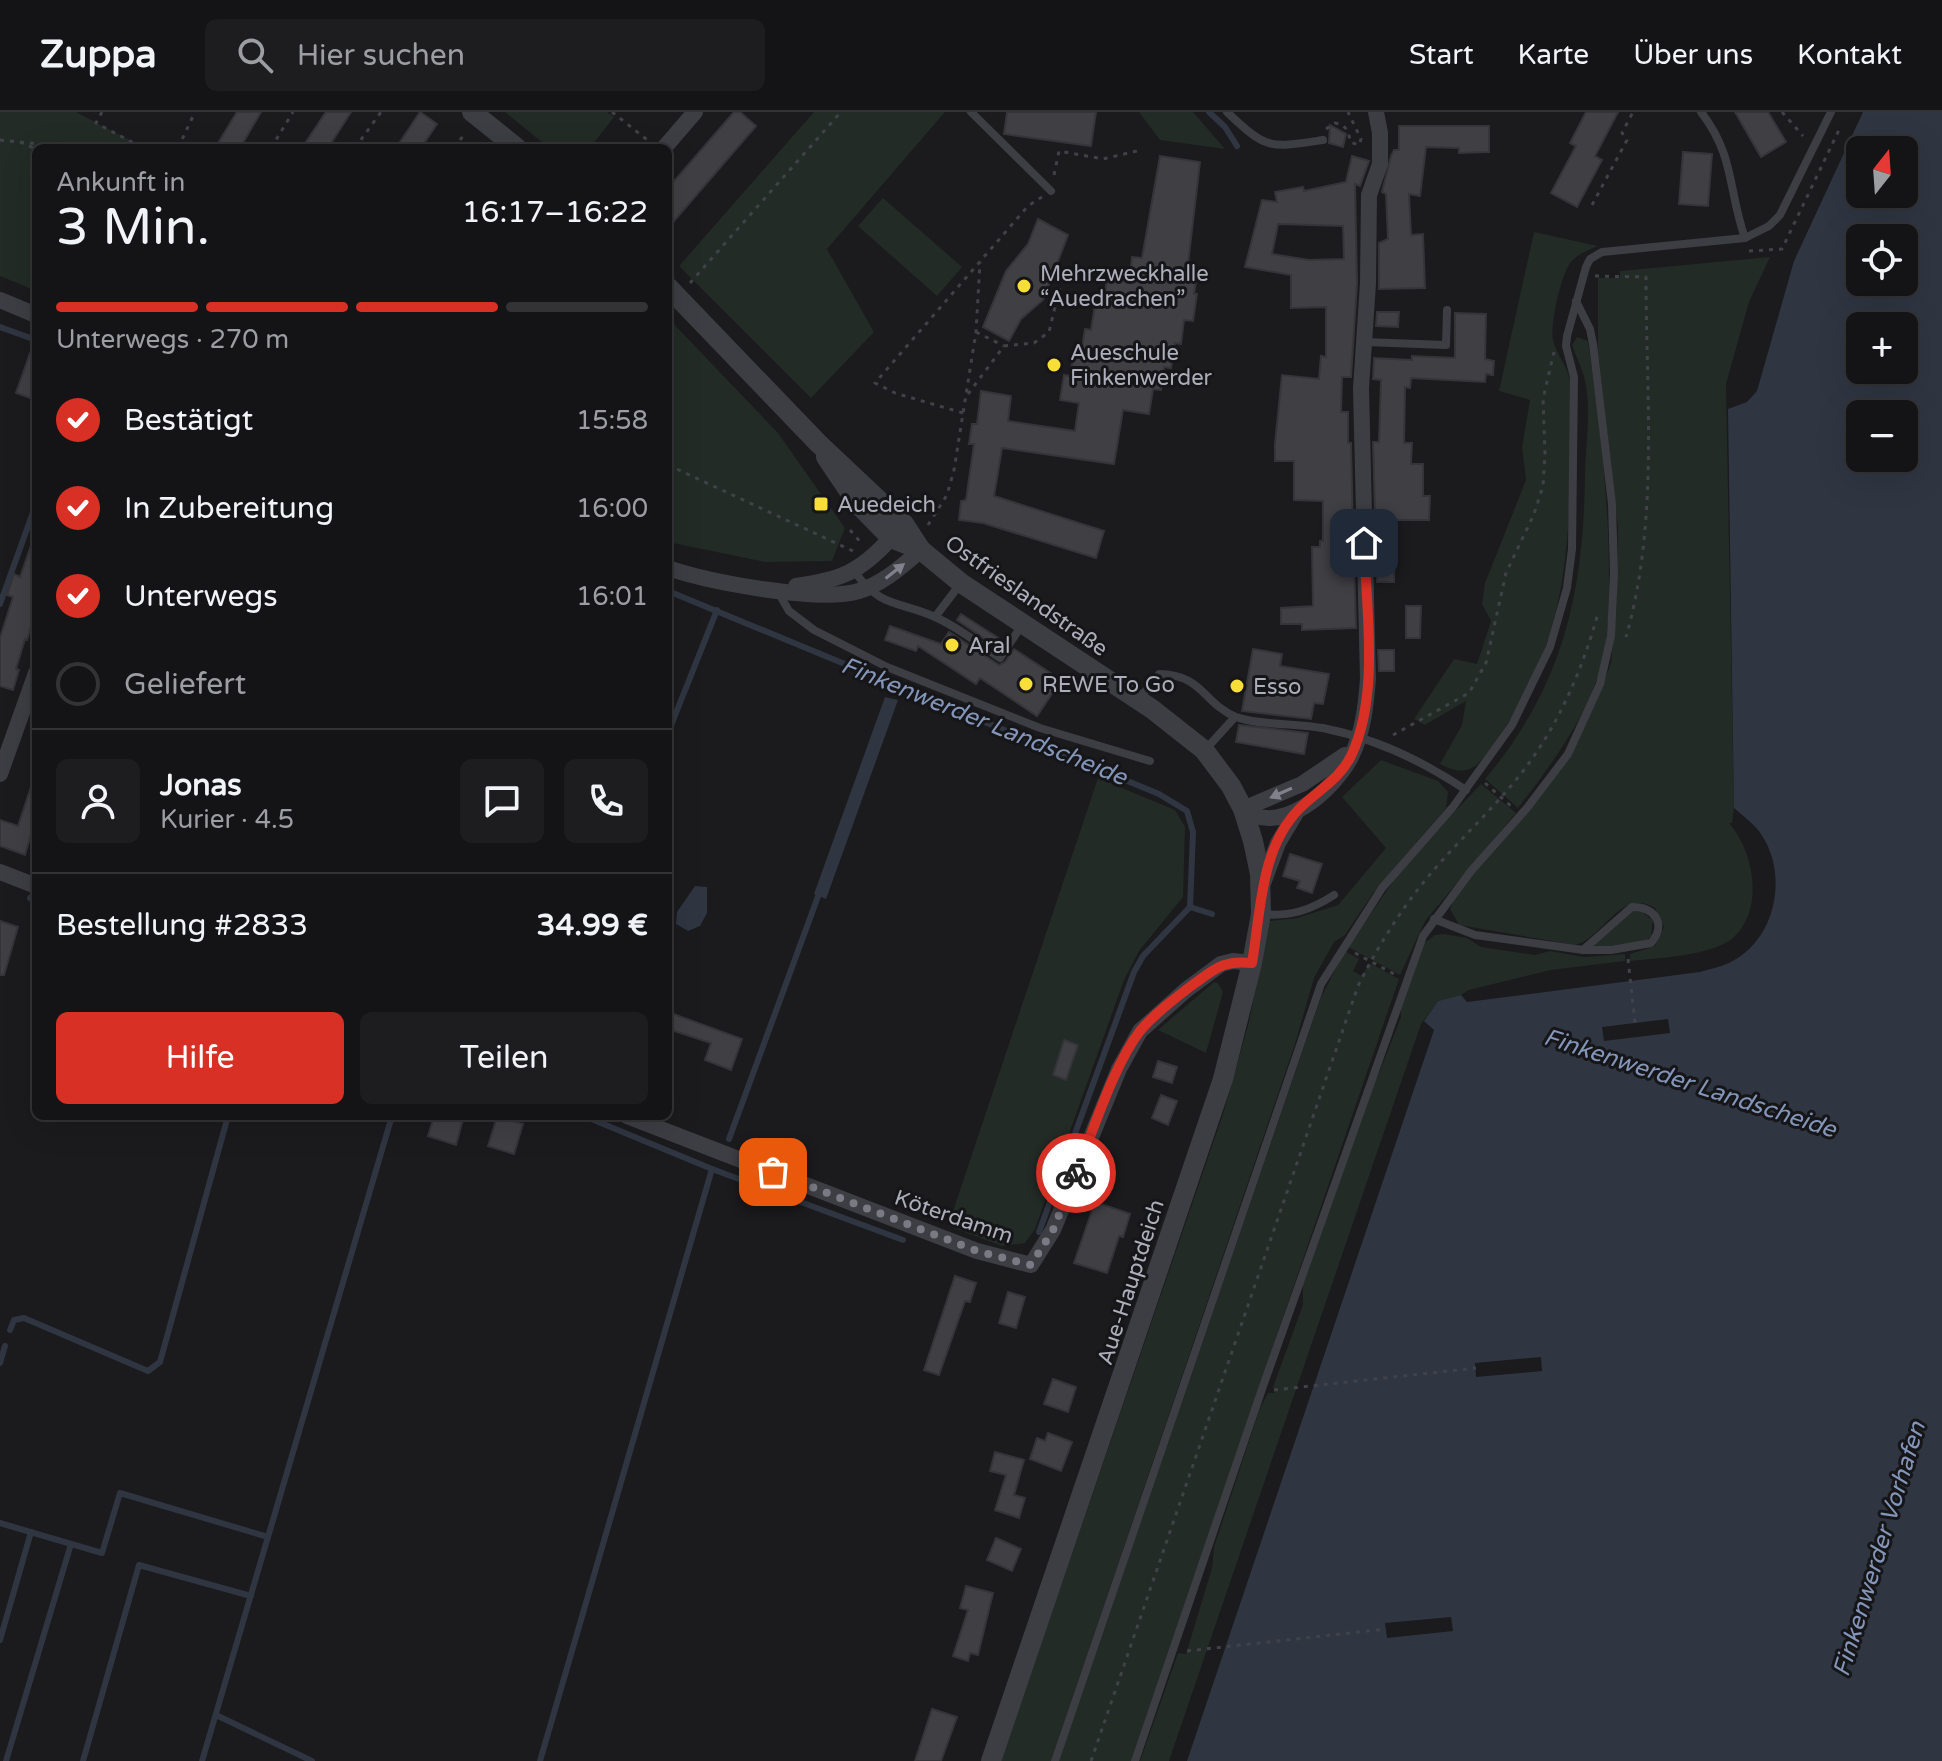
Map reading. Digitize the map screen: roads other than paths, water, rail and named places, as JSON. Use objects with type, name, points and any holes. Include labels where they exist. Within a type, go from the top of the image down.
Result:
[{"type":"street","points":[[665,144],[695,112]]},
{"type":"street","points":[[1358,737],[1344,757],[1319,775],[1243,809],[1252,816],[1269,820],[1287,816],[1300,808],[1343,770],[1358,737],[1368,679],[1361,388],[1368,283],[1367,217],[1369,195],[1380,164],[1378,112]]},
{"type":"street","points":[[476,113],[512,144]]},
{"type":"street","name":"Ostfrieslandstraße","points":[[673,292],[818,443],[904,524],[921,550],[961,583],[1139,700],[1204,750],[1231,786],[1243,809]]},
{"type":"street","points":[[0,300],[32,313]]},
{"type":"street","name":"Ostfrieslandstraße","points":[[818,443],[857,503],[891,538],[921,550]]},
{"type":"street","points":[[776,588],[821,582],[855,572],[891,538]]},
{"type":"street","points":[[672,569],[710,580],[838,595],[866,588],[892,575],[921,550]]},
{"type":"street","points":[[0,774],[32,684]]},
{"type":"street","points":[[1261,887],[1278,843],[1300,808]]},
{"type":"street","name":"Aue-Hauptdeich","points":[[991,1761],[1218,1094],[1252,963],[1261,914],[1261,887],[1255,850],[1243,809]]},
{"type":"street","points":[[0,872],[32,884]]},
{"type":"street","name":"Köterdamm","points":[[637,1120],[977,1251],[1031,1265],[1053,1230],[1115,1080],[1140,1031],[1221,964],[1233,961],[1252,963]]},
{"type":"lane","points":[[971,112],[1051,191]]},
{"type":"lane","points":[[1227,112],[1255,139],[1268,145],[1323,140]]},
{"type":"lane","points":[[1701,112],[1714,129],[1727,157],[1737,215],[1745,238]]},
{"type":"lane","points":[[1055,1761],[1321,984],[1382,888],[1466,790],[1528,695],[1550,647],[1567,588],[1575,493],[1574,377],[1566,346],[1588,262],[1597,254],[1745,238],[1769,226],[1780,215],[1831,112]]},
{"type":"lane","points":[[1135,1761],[1405,980],[1423,936],[1568,754],[1600,684],[1611,636],[1614,573],[1612,504],[1593,344],[1590,329],[1576,301]]},
{"type":"lane","points":[[1364,342],[1446,345],[1447,310]]},
{"type":"lane","points":[[855,572],[866,588],[890,604],[935,617],[1000,658],[1022,624]]},
{"type":"lane","points":[[935,617],[961,583]]},
{"type":"lane","points":[[776,588],[789,611],[814,630],[887,667],[1040,728],[1150,761]]},
{"type":"lane","points":[[1139,700],[1159,674],[1180,674],[1235,717],[1326,729],[1358,737],[1383,746],[1466,790]]},
{"type":"lane","points":[[1204,750],[1235,717]]},
{"type":"lane","points":[[1261,914],[1296,914],[1334,895]]},
{"type":"lane","points":[[1434,919],[1475,935],[1583,950],[1645,946],[1657,935],[1657,919],[1649,910],[1632,907],[1583,950]]},
{"type":"water","name":"Finkenwerder Vorhafen","points":[[1863,112],[1942,112],[1942,1761],[1187,1761],[1434,1030],[1424,1021],[1438,1001],[1461,995],[1467,1002],[1700,972],[1718,967],[1745,953],[1767,923],[1776,887],[1770,850],[1758,830],[1734,808],[1728,409],[1747,402],[1757,391],[1794,261],[1846,149],[1846,208],[1918,208],[1918,136],[1852,136]]},
{"type":"water","points":[[885,697],[898,700],[826,899],[814,894]]},
{"type":"water","points":[[695,886],[707,887],[707,913],[700,926],[688,931],[676,924],[677,912]]},
{"type":"waterway","points":[[1209,112],[1225,127],[1237,146]]},
{"type":"waterway","name":"Finkenwerder Landscheide","points":[[0,327],[32,339]]},
{"type":"waterway","points":[[0,604],[32,515]]},
{"type":"waterway","name":"Finkenwerder Landscheide","points":[[672,593],[1159,794],[1187,811],[1193,832],[1190,907],[1212,914]]},
{"type":"waterway","points":[[672,723],[717,610]]},
{"type":"waterway","points":[[729,1139],[820,891]]},
{"type":"waterway","points":[[1039,1232],[1134,972],[1143,956],[1190,907]]},
{"type":"waterway","points":[[10,1330],[14,1320],[24,1318],[148,1371],[160,1362],[227,1120]]},
{"type":"waterway","points":[[202,1761],[391,1120]]},
{"type":"waterway","points":[[594,1120],[712,1169],[903,1240]]},
{"type":"waterway","points":[[540,1761],[712,1169]]},
{"type":"waterway","points":[[0,1363],[5,1346]]},
{"type":"waterway","points":[[0,1523],[102,1553],[120,1493],[268,1537]]},
{"type":"waterway","points":[[0,1640],[31,1532]]},
{"type":"waterway","points":[[6,1761],[71,1544]]},
{"type":"waterway","points":[[83,1761],[139,1565],[251,1596]]},
{"type":"waterway","points":[[216,1715],[312,1761]]},
{"type":"place","name":"Mehrzweckhalle “Auedrachen”","points":[[1024,286]]},
{"type":"place","name":"Aueschule Finkenwerder","points":[[1054,365]]},
{"type":"place","name":"Auedeich","points":[[821,504]]},
{"type":"place","name":"Aral","points":[[952,645]]},
{"type":"place","name":"REWE To Go","points":[[1026,684]]},
{"type":"place","name":"Esso","points":[[1237,686]]}]
